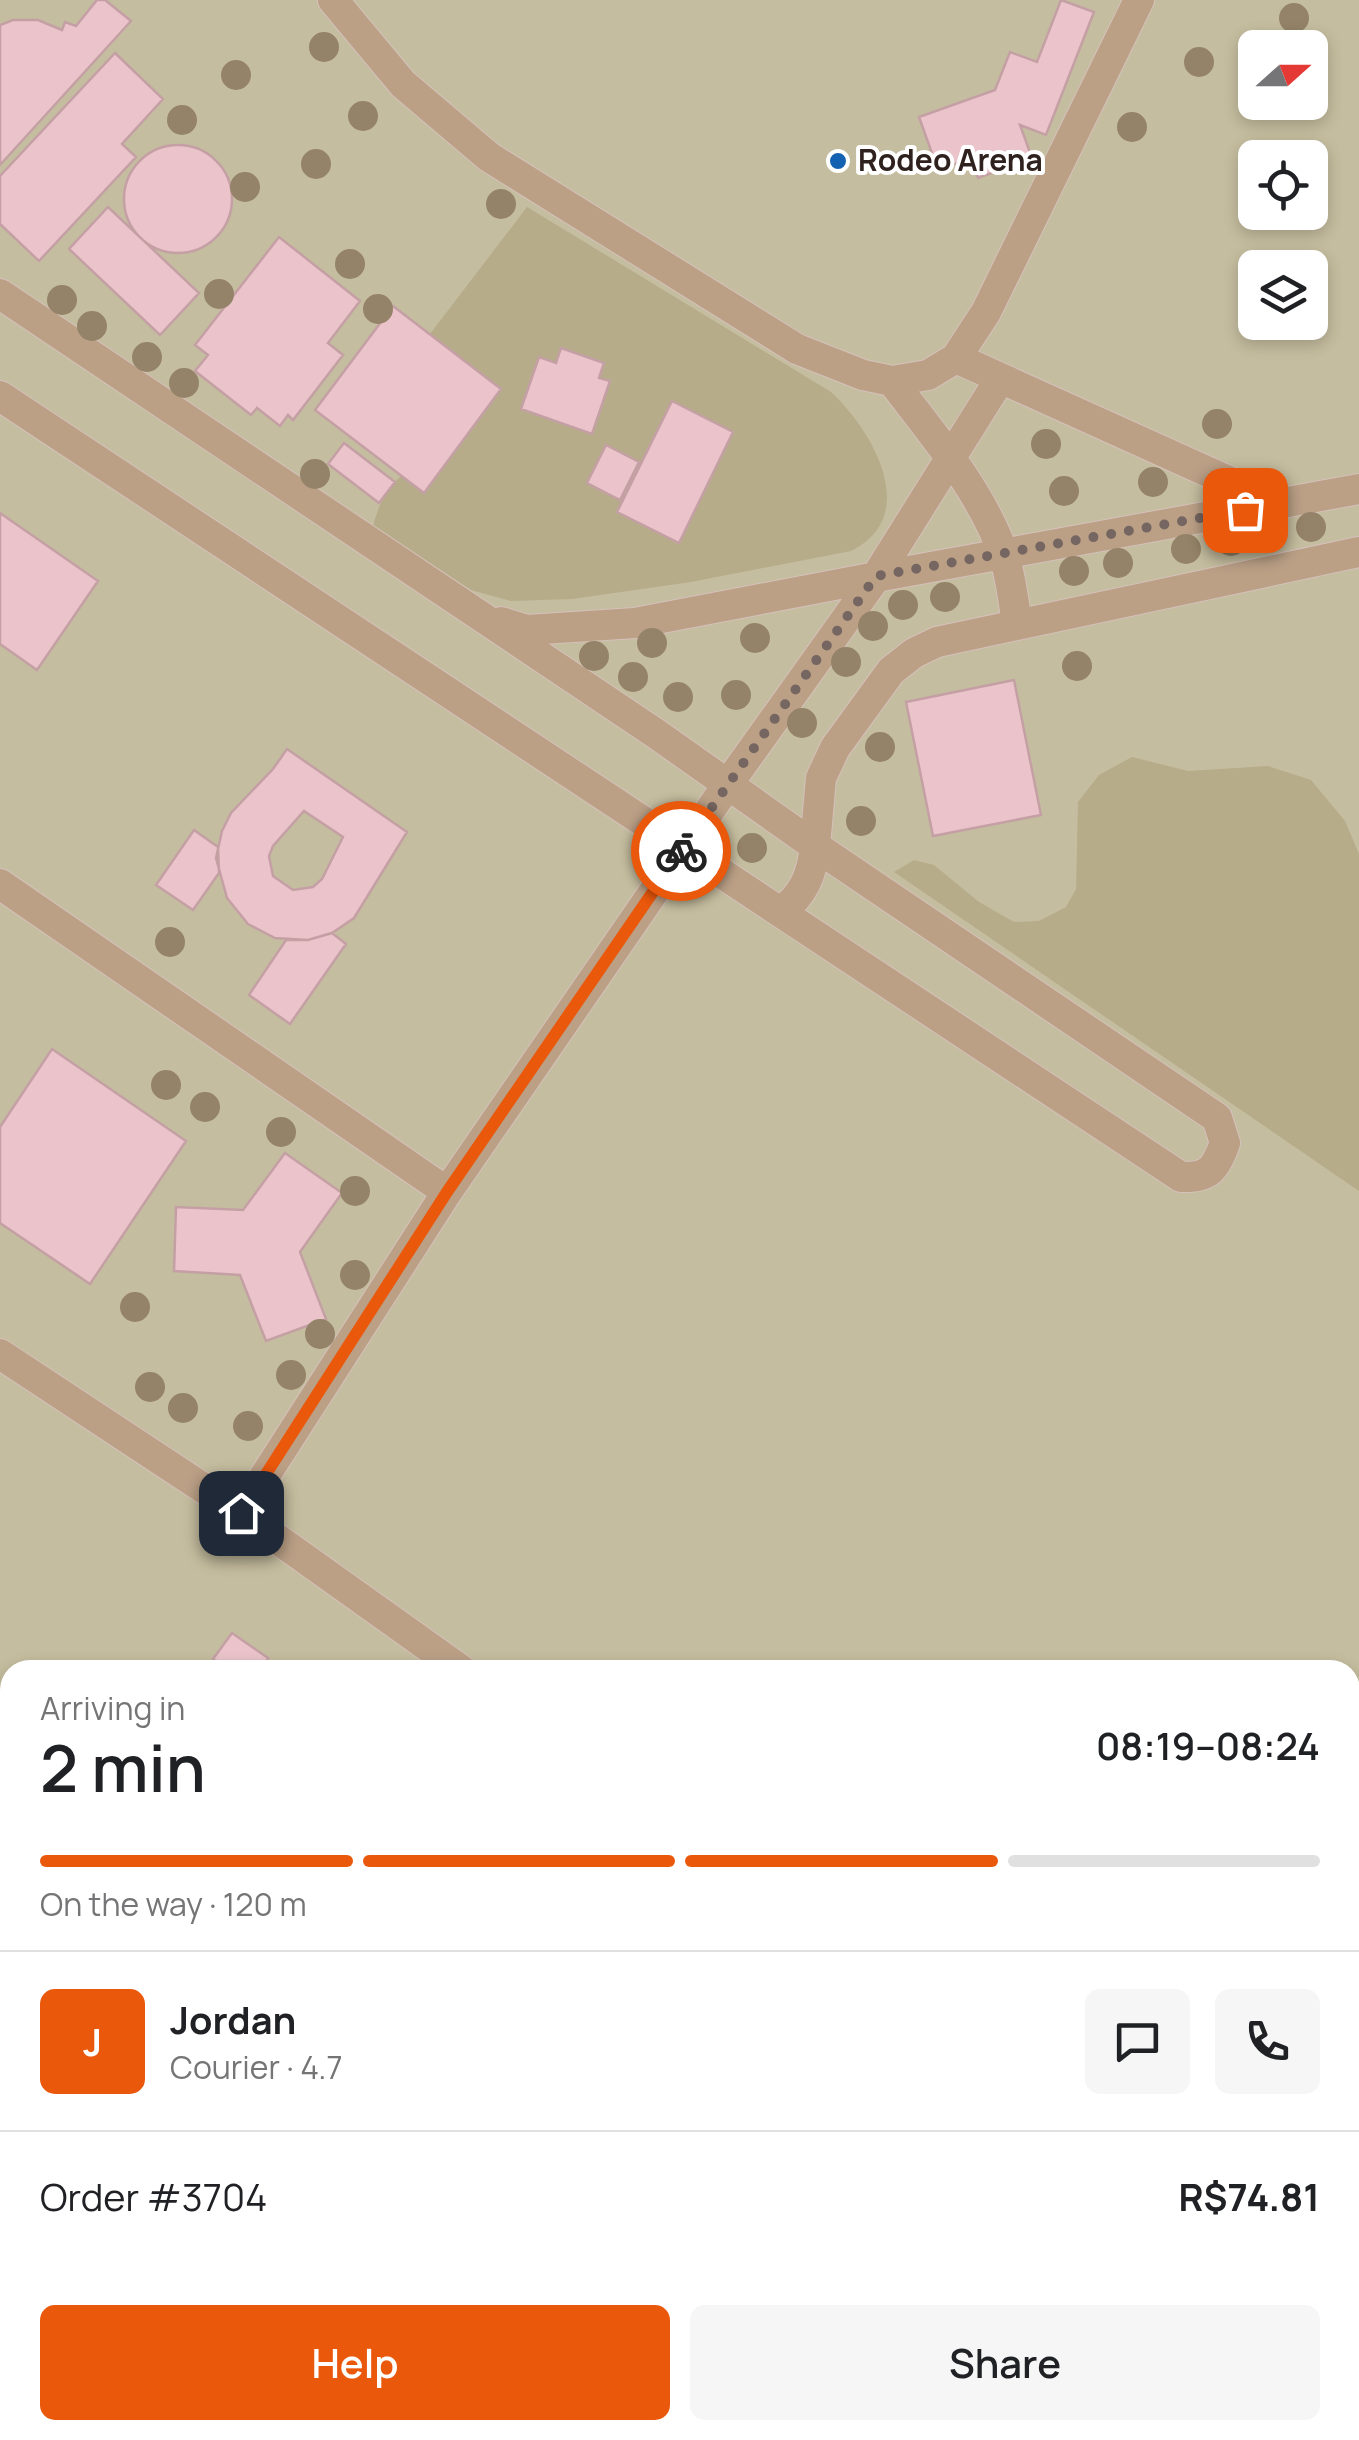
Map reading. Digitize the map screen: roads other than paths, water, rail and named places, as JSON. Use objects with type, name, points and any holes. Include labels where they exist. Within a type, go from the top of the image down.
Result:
[{"type":"lane","points":[[333,0],[403,84],[489,157],[797,349],[863,375],[892,381],[928,374],[956,358],[986,312],[1140,0]]},
{"type":"lane","points":[[0,294],[479,614],[1217,1118],[1226,1143],[1216,1165],[1201,1178],[1181,1177],[0,396]]},
{"type":"lane","points":[[956,358],[1279,504]]},
{"type":"lane","points":[[241,1513],[447,1192],[876,576],[1000,379]]},
{"type":"lane","points":[[892,381],[950,457],[978,502],[1004,555],[1018,623]]},
{"type":"lane","points":[[479,614],[527,630],[635,622],[1279,504],[1358,496]]},
{"type":"lane","points":[[781,912],[796,901],[812,873],[820,778],[835,748],[892,671],[914,654],[937,642],[1018,623],[1359,552]]},
{"type":"lane","points":[[0,884],[447,1192]]},
{"type":"lane","points":[[0,1354],[241,1513],[447,1660]]},
{"type":"place","name":"Rodeo Arena","points":[[838,161]]}]
